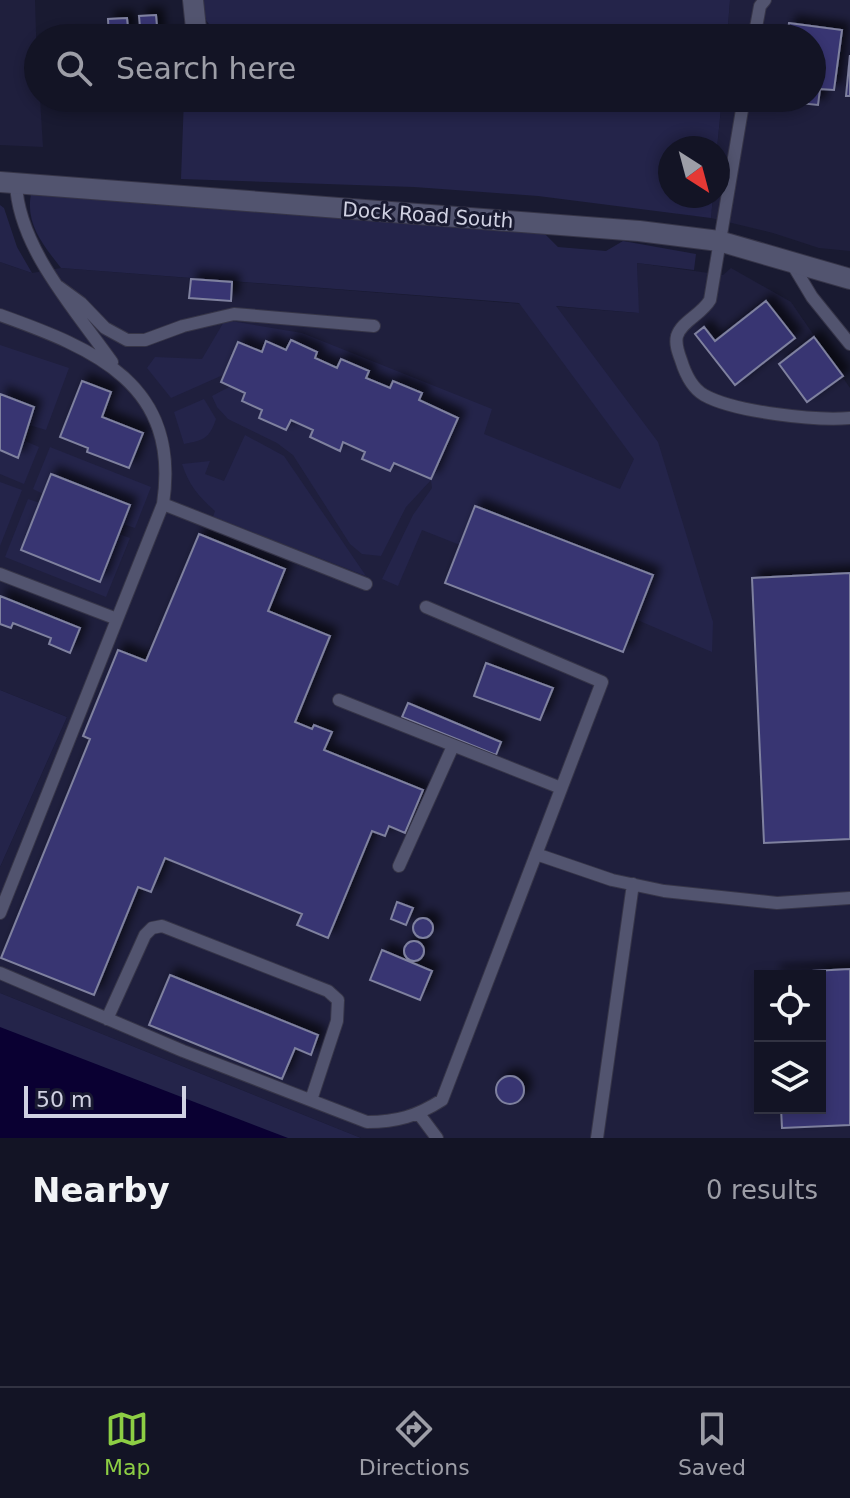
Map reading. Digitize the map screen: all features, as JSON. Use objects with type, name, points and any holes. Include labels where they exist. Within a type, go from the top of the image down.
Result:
[{"type":"street","points":[[193,0],[196,24]]},
{"type":"street","name":"Dock Road South","points":[[8,183],[639,231],[719,241],[850,279]]},
{"type":"lane","points":[[757,24],[760,6],[765,0]]},
{"type":"lane","points":[[742,112],[710,300],[698,316],[683,326],[676,344],[682,365],[693,386],[704,395],[736,407],[827,420],[850,418]]},
{"type":"lane","points":[[0,913],[163,504],[168,475],[165,449],[157,424],[142,396],[116,367],[59,287],[23,225],[8,183]]},
{"type":"lane","points":[[791,262],[812,297],[850,344]]},
{"type":"lane","points":[[59,287],[81,303],[105,328],[127,340],[145,340],[183,326],[234,314],[374,326]]},
{"type":"lane","points":[[0,315],[62,337],[116,367]]},
{"type":"lane","points":[[163,504],[366,584]]},
{"type":"lane","points":[[0,574],[117,619]]},
{"type":"lane","points":[[0,973],[367,1122],[392,1122],[419,1114],[442,1100],[602,682],[426,607]]},
{"type":"lane","points":[[339,700],[561,788]]},
{"type":"lane","points":[[399,866],[453,746]]},
{"type":"lane","points":[[536,854],[612,880],[664,891],[777,903],[850,898]]},
{"type":"lane","points":[[597,1138],[633,884]]},
{"type":"lane","points":[[107,1019],[145,935],[152,928],[162,926],[328,991],[338,1000],[339,1011],[311,1100]]},
{"type":"lane","points":[[419,1114],[437,1138]]},
{"type":"shaded area","points":[[0,0],[35,0],[36,24],[24,24],[24,112],[41,112],[43,147],[0,145]]},
{"type":"shaded area","points":[[200,0],[730,0],[728,24],[209,24]]},
{"type":"shaded area","points":[[730,0],[850,0],[850,251],[819,248],[711,218],[712,208],[730,208],[730,136],[718,136],[721,112],[826,112],[826,24],[728,24]]},
{"type":"shaded area","points":[[183,112],[721,112],[718,136],[658,136],[658,208],[712,208],[711,218],[538,196],[414,187],[181,179]]},
{"type":"shaded area","points":[[31,194],[544,233],[558,247],[606,251],[623,241],[696,254],[694,270],[637,263],[639,313],[556,306],[658,442],[713,622],[712,652],[635,619],[652,574],[475,506],[460,545],[422,530],[398,586],[382,579],[413,515],[432,488],[431,480],[406,507],[381,556],[362,554],[350,544],[293,455],[277,443],[228,419],[212,396],[231,386],[245,393],[242,402],[262,410],[259,418],[286,430],[291,420],[313,430],[310,438],[339,451],[343,442],[365,452],[363,459],[389,471],[394,463],[430,479],[458,418],[419,400],[422,393],[394,381],[390,388],[366,378],[369,371],[342,359],[337,368],[315,358],[317,352],[291,340],[286,350],[266,341],[262,352],[238,342],[223,375],[171,398],[147,368],[155,357],[202,359],[225,320],[302,333],[492,409],[484,434],[620,489],[634,459],[519,303],[61,268],[33,225]]},
{"type":"shaded area","points":[[0,205],[4,208],[17,247],[32,273],[0,262]]},
{"type":"shaded area","points":[[0,262],[32,273],[61,268],[638,313],[637,263],[723,275],[731,268],[791,302],[850,388],[850,1138],[361,1138],[0,993],[0,867],[67,717],[0,690]]},
{"type":"shaded area","points":[[0,345],[69,368],[46,430],[29,425],[33,407],[0,394]]},
{"type":"shaded area","points":[[204,399],[216,419],[213,426],[205,438],[184,444],[174,412]]},
{"type":"shaded area","points":[[245,435],[284,456],[366,576],[213,517],[215,511],[195,490],[182,464],[210,461],[205,474],[224,481]]},
{"type":"shaded area","points":[[25,441],[39,447],[24,484],[0,474],[0,451],[18,457]]},
{"type":"shaded area","points":[[50,447],[151,487],[135,528],[123,524],[130,505],[52,474],[43,494],[33,489]]},
{"type":"shaded area","points":[[0,482],[22,490],[0,546]]},
{"type":"shaded area","points":[[28,499],[40,503],[22,550],[99,582],[119,534],[130,538],[106,597],[5,557]]},
{"type":"shaded area","points":[[0,690],[67,717],[0,867]]},
{"type":"shaded area","points":[[0,993],[361,1138],[0,1138]]},
{"type":"shaded area","points":[[0,1027],[288,1138],[0,1138]]},
{"type":"building","points":[[156,15],[157,24],[140,24],[139,16]]},
{"type":"building","points":[[127,18],[128,24],[108,24],[108,19]]},
{"type":"building","points":[[826,28],[842,30],[834,90],[826,89]]},
{"type":"building","points":[[850,55],[850,96],[846,96]]},
{"type":"building","points":[[191,279],[232,282],[231,301],[189,298]]},
{"type":"building","points":[[766,301],[795,338],[735,385],[695,334],[704,327],[715,341]]},
{"type":"building","points":[[814,337],[843,376],[807,402],[779,364]]},
{"type":"building","points":[[291,340],[317,352],[315,358],[337,368],[341,359],[369,371],[366,378],[390,388],[393,381],[422,393],[419,400],[458,418],[431,479],[394,463],[390,471],[362,459],[365,452],[343,442],[340,451],[310,437],[313,430],[291,420],[286,430],[259,418],[262,410],[242,401],[245,393],[221,382],[238,342],[262,352],[266,341],[286,350]]},
{"type":"building","points":[[82,381],[111,392],[102,417],[143,433],[129,468],[87,452],[88,448],[60,437]]},
{"type":"building","points":[[0,394],[34,407],[18,458],[0,450]]},
{"type":"building","points":[[51,474],[130,505],[100,582],[21,550]]},
{"type":"building","points":[[475,506],[653,575],[623,652],[445,583]]},
{"type":"building","points":[[199,534],[285,569],[268,611],[330,636],[295,722],[332,732],[324,750],[423,790],[405,833],[389,826],[385,836],[372,831],[328,938],[297,925],[302,914],[165,858],[151,892],[138,887],[94,995],[1,958],[90,739],[83,736],[118,650],[146,661]]},
{"type":"building","points":[[850,573],[850,839],[764,843],[752,578]]},
{"type":"building","points":[[0,596],[80,628],[70,653],[49,644],[51,638],[13,623],[11,628],[0,624]]},
{"type":"building","points":[[486,663],[553,688],[540,720],[474,696]]},
{"type":"building","points":[[408,703],[501,742],[496,755],[402,717]]},
{"type":"building","points":[[397,902],[413,908],[406,925],[391,919]]},
{"type":"building","points":[[423,918],[430,921],[433,928],[430,935],[423,938],[416,935],[413,928],[416,921]]},
{"type":"building","points":[[414,941],[421,944],[424,951],[421,958],[414,961],[407,958],[404,951],[407,944]]},
{"type":"building","points":[[382,950],[432,971],[420,1000],[370,980]]},
{"type":"building","points":[[850,969],[850,1125],[782,1128],[781,1114],[826,1114],[826,970]]},
{"type":"building","points":[[170,975],[318,1035],[311,1055],[295,1048],[282,1079],[149,1025]]},
{"type":"building","points":[[510,1076],[520,1080],[524,1090],[520,1100],[510,1104],[500,1100],[496,1090],[500,1080]]}]
